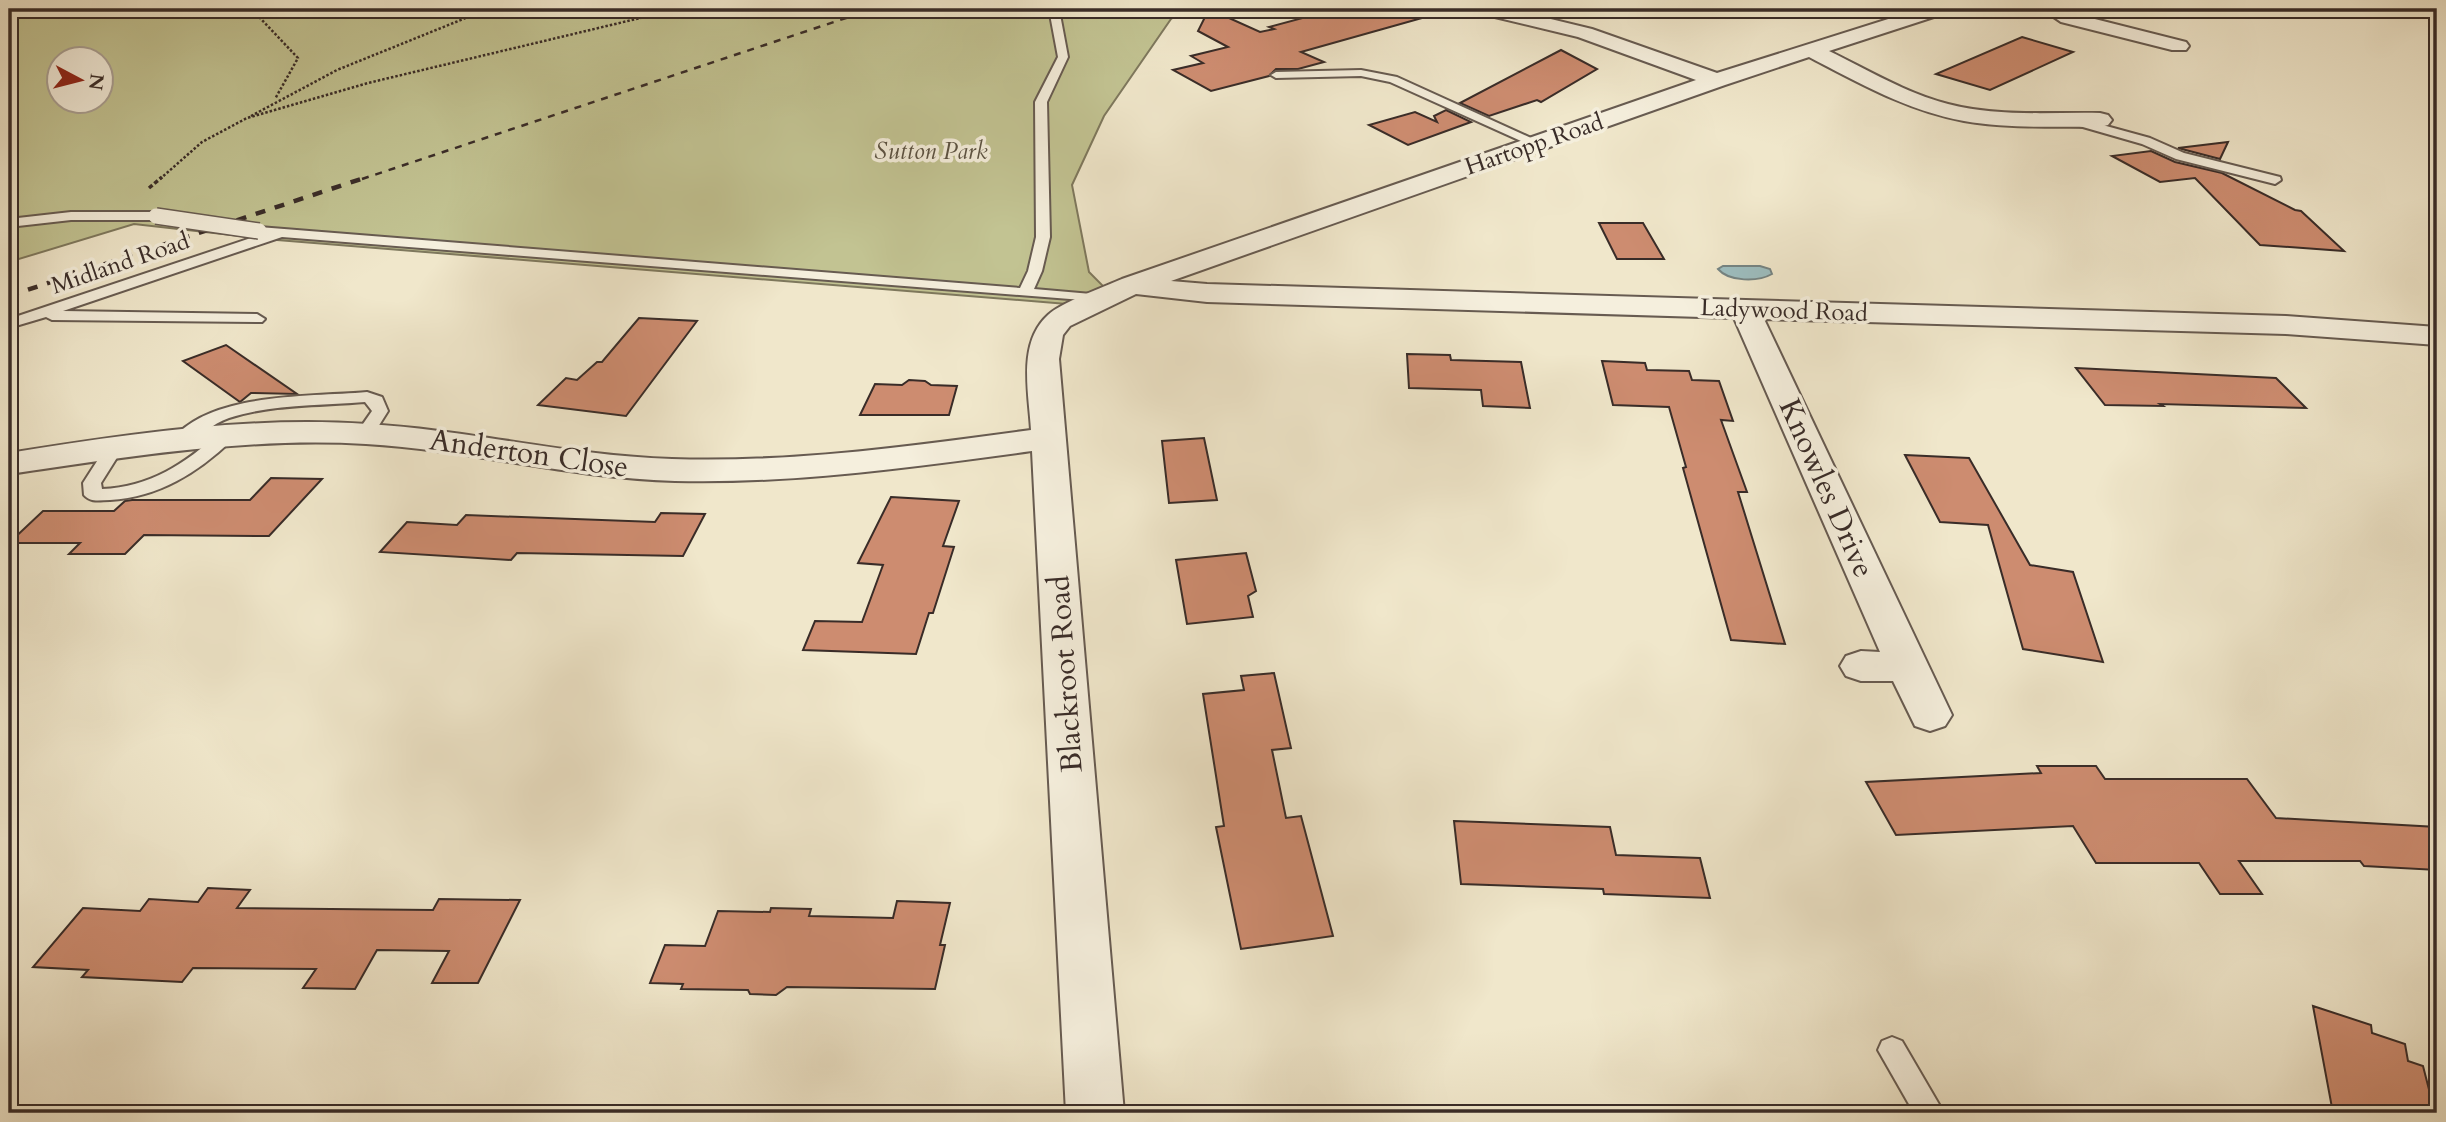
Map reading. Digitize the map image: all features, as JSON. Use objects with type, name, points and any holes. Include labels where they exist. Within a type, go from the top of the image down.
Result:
[{"type":"street","points":[[1485,9],[1585,33],[1717,80]]},
{"type":"street","name":"Hartopp Road","points":[[1117,292],[1717,80],[1939,9]]},
{"type":"street","points":[[2052,9],[2068,18],[2179,46]]},
{"type":"street","points":[[1813,51],[1899,93],[1945,110],[1987,117],[2100,120]]},
{"type":"street","name":"Ladywood Road","points":[[1117,292],[2286,325],[2437,336]]},
{"type":"street","name":"Blackroot Road","points":[[1095,1113],[1043,359],[1048,335],[1059,320],[1117,292]]},
{"type":"street","name":"Knowles Drive","points":[[1745,309],[1930,715]]},
{"type":"street","name":"Anderton Close","points":[[9,464],[182,439],[285,432],[423,439],[629,468],[674,470],[820,466],[1049,438]]},
{"type":"street","points":[[1861,666],[1909,667]]},
{"type":"lane","points":[[1025,293],[1035,271],[1043,237],[1041,102],[1063,57],[1054,9]]},
{"type":"lane","points":[[1276,75],[1360,73],[1393,79],[1536,144]]},
{"type":"lane","points":[[2066,119],[2146,141],[2180,156],[2275,180]]},
{"type":"lane","points":[[9,223],[71,216],[156,216],[280,233],[1025,293],[1117,292]]},
{"type":"lane","name":"Midland Road","points":[[9,324],[280,233]]},
{"type":"lane","points":[[38,314],[257,319]]},
{"type":"lane","points":[[182,439],[202,424],[225,414],[367,397],[376,401],[380,411],[365,434]]},
{"type":"lane","points":[[114,448],[92,483],[93,495],[124,492],[162,482],[200,461],[226,436]]},
{"type":"lane","points":[[1892,1050],[1930,1113]]},
{"type":"path","points":[[243,9],[260,18],[298,58],[274,100]]},
{"type":"path","points":[[121,214],[202,142],[274,100],[342,68],[488,9]]},
{"type":"path","points":[[247,118],[368,83],[678,9]]},
{"type":"green space","name":"Sutton Park","points":[[9,9],[1188,9],[1171,19],[1104,116],[1072,185],[1089,272],[1106,289],[1067,304],[277,240],[134,224],[9,262]]},
{"type":"water","points":[[1723,266],[1760,266],[1770,269],[1772,274],[1752,279],[1736,278],[1718,269]]},
{"type":"building","points":[[1209,9],[1260,32],[1274,29],[1269,27],[1336,9],[1421,9],[1422,18],[1301,52],[1324,62],[1298,69],[1276,69],[1269,76],[1211,91],[1173,70],[1203,63],[1191,56],[1228,47],[1198,31]]},
{"type":"building","points":[[2022,37],[2073,52],[1990,90],[1936,74]]},
{"type":"building","points":[[1561,50],[1597,69],[1541,102],[1537,100],[1489,116],[1460,103]]},
{"type":"building","points":[[1446,110],[1471,122],[1408,145],[1369,125],[1415,112],[1437,122],[1434,116]]},
{"type":"building","points":[[2228,142],[2220,159],[2178,148]]},
{"type":"building","points":[[2151,151],[2175,162],[2222,173],[2301,211],[2344,251],[2260,245],[2195,178],[2160,182],[2112,156]]},
{"type":"building","points":[[1599,223],[1643,223],[1664,259],[1617,259]]},
{"type":"building","points":[[639,318],[697,321],[626,416],[538,405],[566,378],[577,380],[597,362],[602,362]]},
{"type":"building","points":[[226,345],[297,394],[251,393],[240,402],[183,361]]},
{"type":"building","points":[[1407,354],[1450,355],[1451,360],[1521,362],[1530,408],[1483,406],[1481,390],[1409,388]]},
{"type":"building","points":[[1602,361],[1645,363],[1647,370],[1689,371],[1692,380],[1719,381],[1733,421],[1721,420],[1747,492],[1738,492],[1785,644],[1731,640],[1683,468],[1686,467],[1669,407],[1613,405]]},
{"type":"building","points":[[2076,368],[2276,378],[2306,408],[2105,405]]},
{"type":"building","points":[[909,380],[925,381],[931,385],[957,386],[949,415],[860,415],[875,384],[902,385]]},
{"type":"building","points":[[1204,438],[1217,500],[1169,503],[1162,441]]},
{"type":"building","points":[[1905,455],[1969,458],[2030,565],[2073,572],[2103,662],[2023,649],[1988,525],[1940,522]]},
{"type":"building","points":[[271,478],[322,479],[269,536],[144,535],[125,554],[69,554],[80,543],[9,543],[43,511],[114,511],[125,501],[132,500],[250,500]]},
{"type":"building","points":[[891,497],[959,501],[943,546],[954,547],[933,613],[929,613],[916,654],[803,650],[815,621],[862,622],[883,565],[858,563]]},
{"type":"building","points":[[661,513],[705,514],[683,556],[517,553],[511,560],[380,552],[407,522],[457,525],[466,515],[655,522]]},
{"type":"building","points":[[1246,553],[1256,591],[1248,596],[1253,617],[1187,624],[1176,560]]},
{"type":"building","points":[[1274,673],[1291,748],[1272,750],[1286,818],[1301,816],[1333,936],[1241,949],[1216,827],[1224,826],[1203,694],[1244,690],[1241,676]]},
{"type":"building","points":[[2037,766],[2096,766],[2105,779],[2247,779],[2276,818],[2437,827],[2437,870],[2364,866],[2360,861],[2239,861],[2262,894],[2220,894],[2199,863],[2096,863],[2073,826],[1896,835],[1866,782],[2041,773]]},
{"type":"building","points":[[1454,821],[1610,827],[1616,855],[1700,858],[1710,898],[1604,894],[1603,889],[1461,884]]},
{"type":"building","points":[[208,888],[250,890],[237,908],[433,910],[439,899],[520,900],[478,983],[432,983],[449,951],[377,950],[355,989],[303,988],[316,969],[193,968],[182,982],[82,977],[88,970],[33,967],[83,908],[140,911],[149,899],[198,902]]},
{"type":"building","points":[[897,901],[950,903],[940,945],[945,945],[935,989],[787,987],[776,995],[750,994],[748,990],[681,989],[683,984],[650,983],[665,945],[705,946],[718,911],[770,912],[771,908],[811,909],[809,916],[893,918]]},
{"type":"building","points":[[2313,1006],[2371,1025],[2372,1033],[2405,1044],[2408,1061],[2423,1066],[2435,1113],[2333,1113]]},
{"type":"railway","points":[[362,179],[873,9]]},
{"type":"railway","points":[[9,296],[367,177]]}]
